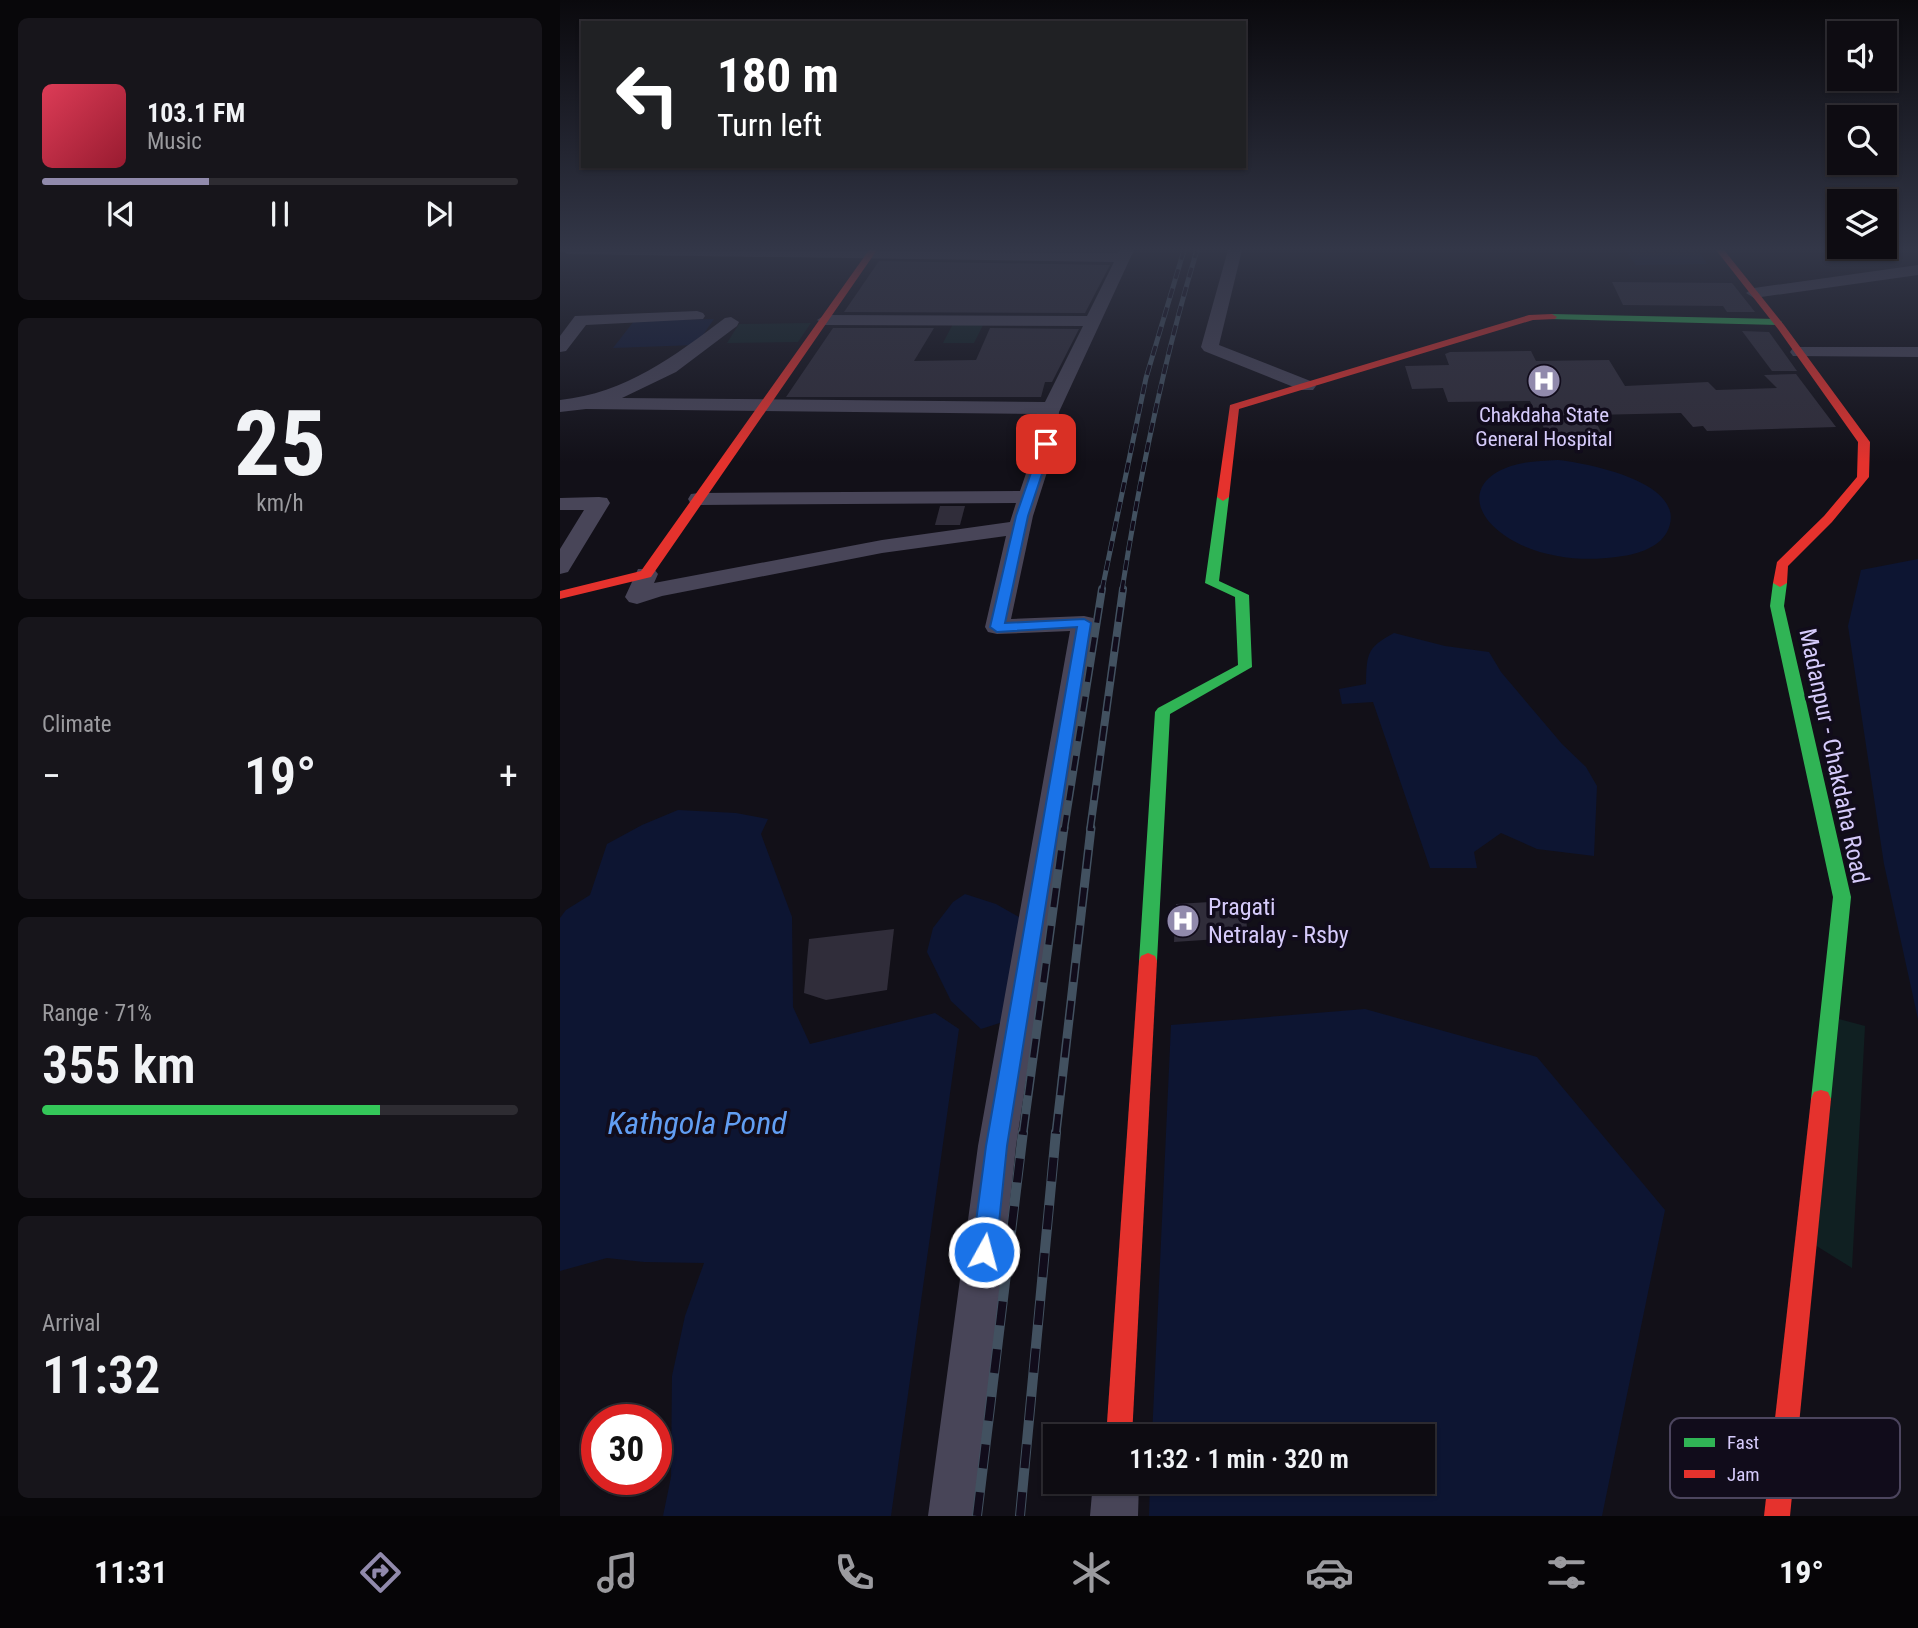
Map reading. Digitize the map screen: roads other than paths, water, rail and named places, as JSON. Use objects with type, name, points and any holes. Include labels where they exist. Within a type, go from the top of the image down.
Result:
[{"type":"main road","points":[[560,595],[646,574],[824,321]]},
{"type":"main road","points":[[1120,1424],[1163,712],[1245,667],[1242,595],[1212,583],[1234,407],[1520,321]]},
{"type":"main road","points":[[1716,321],[1777,322]]},
{"type":"main road","name":"Madanpur - Chakdaha Road","points":[[1777,322],[1864,442],[1863,477],[1828,519],[1782,565],[1777,606],[1842,897],[1787,1418]]},
{"type":"main road","name":"Madanpur - Chakdaha Road","points":[[1777,1516],[1779,1498]]},
{"type":"street","points":[[560,347],[580,321]]},
{"type":"street","points":[[952,1516],[997,1146],[1084,623],[997,627],[1019,528],[1046,444],[1052,408],[1094,321],[1026,321]]},
{"type":"street","points":[[1217,321],[1210,347],[1307,386]]},
{"type":"street","points":[[586,403],[615,394],[670,368],[731,322]]},
{"type":"street","points":[[1799,352],[1918,352]]},
{"type":"street","points":[[560,406],[586,403],[767,403],[1052,408]]},
{"type":"street","points":[[699,499],[1028,497]]},
{"type":"street","points":[[560,505],[600,503],[560,567]]},
{"type":"street","points":[[646,574],[637,597],[656,590],[815,559],[962,533],[1019,528]]},
{"type":"street","points":[[1114,1516],[1115,1494]]},
{"type":"water","points":[[634,321],[713,321],[696,345],[613,348]]},
{"type":"water","points":[[1558,460],[1612,471],[1651,488],[1665,500],[1671,515],[1663,538],[1652,547],[1630,555],[1573,558],[1530,548],[1504,535],[1493,526],[1485,516],[1479,497],[1488,479],[1517,464]]},
{"type":"water","points":[[1918,559],[1918,1019],[1884,864],[1848,626],[1861,570]]},
{"type":"water","points":[[1394,633],[1445,646],[1489,652],[1501,672],[1562,744],[1586,767],[1597,786],[1594,856],[1537,849],[1501,833],[1474,852],[1477,868],[1430,868],[1373,702],[1342,704],[1339,689],[1366,684],[1370,653],[1378,643]]},
{"type":"water","name":"Kathgola Pond","points":[[678,810],[736,813],[768,819],[761,834],[792,917],[793,1007],[810,1044],[935,1013],[959,1029],[891,1516],[663,1516],[667,1495],[672,1495],[672,1376],[685,1316],[704,1263],[607,1258],[560,1271],[560,918],[566,910],[590,895],[607,844]]},
{"type":"water","points":[[965,894],[996,904],[1026,921],[1009,1020],[981,1029],[951,1001],[927,952],[933,928],[953,902]]},
{"type":"water","points":[[1365,1009],[1537,1057],[1665,1210],[1602,1516],[1149,1516],[1150,1494],[1435,1494],[1435,1424],[1153,1424],[1171,1025]]},
{"type":"railway","points":[[1102,590],[1146,378],[1163,321]]},
{"type":"railway","points":[[1122,590],[1154,419],[1177,321]]},
{"type":"railway","points":[[1064,830],[1102,589]]},
{"type":"railway","points":[[1090,830],[1123,589]]},
{"type":"railway","points":[[1023,1133],[1064,828]]},
{"type":"railway","points":[[1056,1133],[1091,828]]},
{"type":"railway","points":[[977,1516],[1023,1132]]},
{"type":"railway","points":[[1020,1516],[1056,1132]]},
{"type":"place","name":"Chakdaha State General Hospital","points":[[1544,381]]},
{"type":"place","name":"Pragati Netralay - Rsby","points":[[1183,921]]}]
